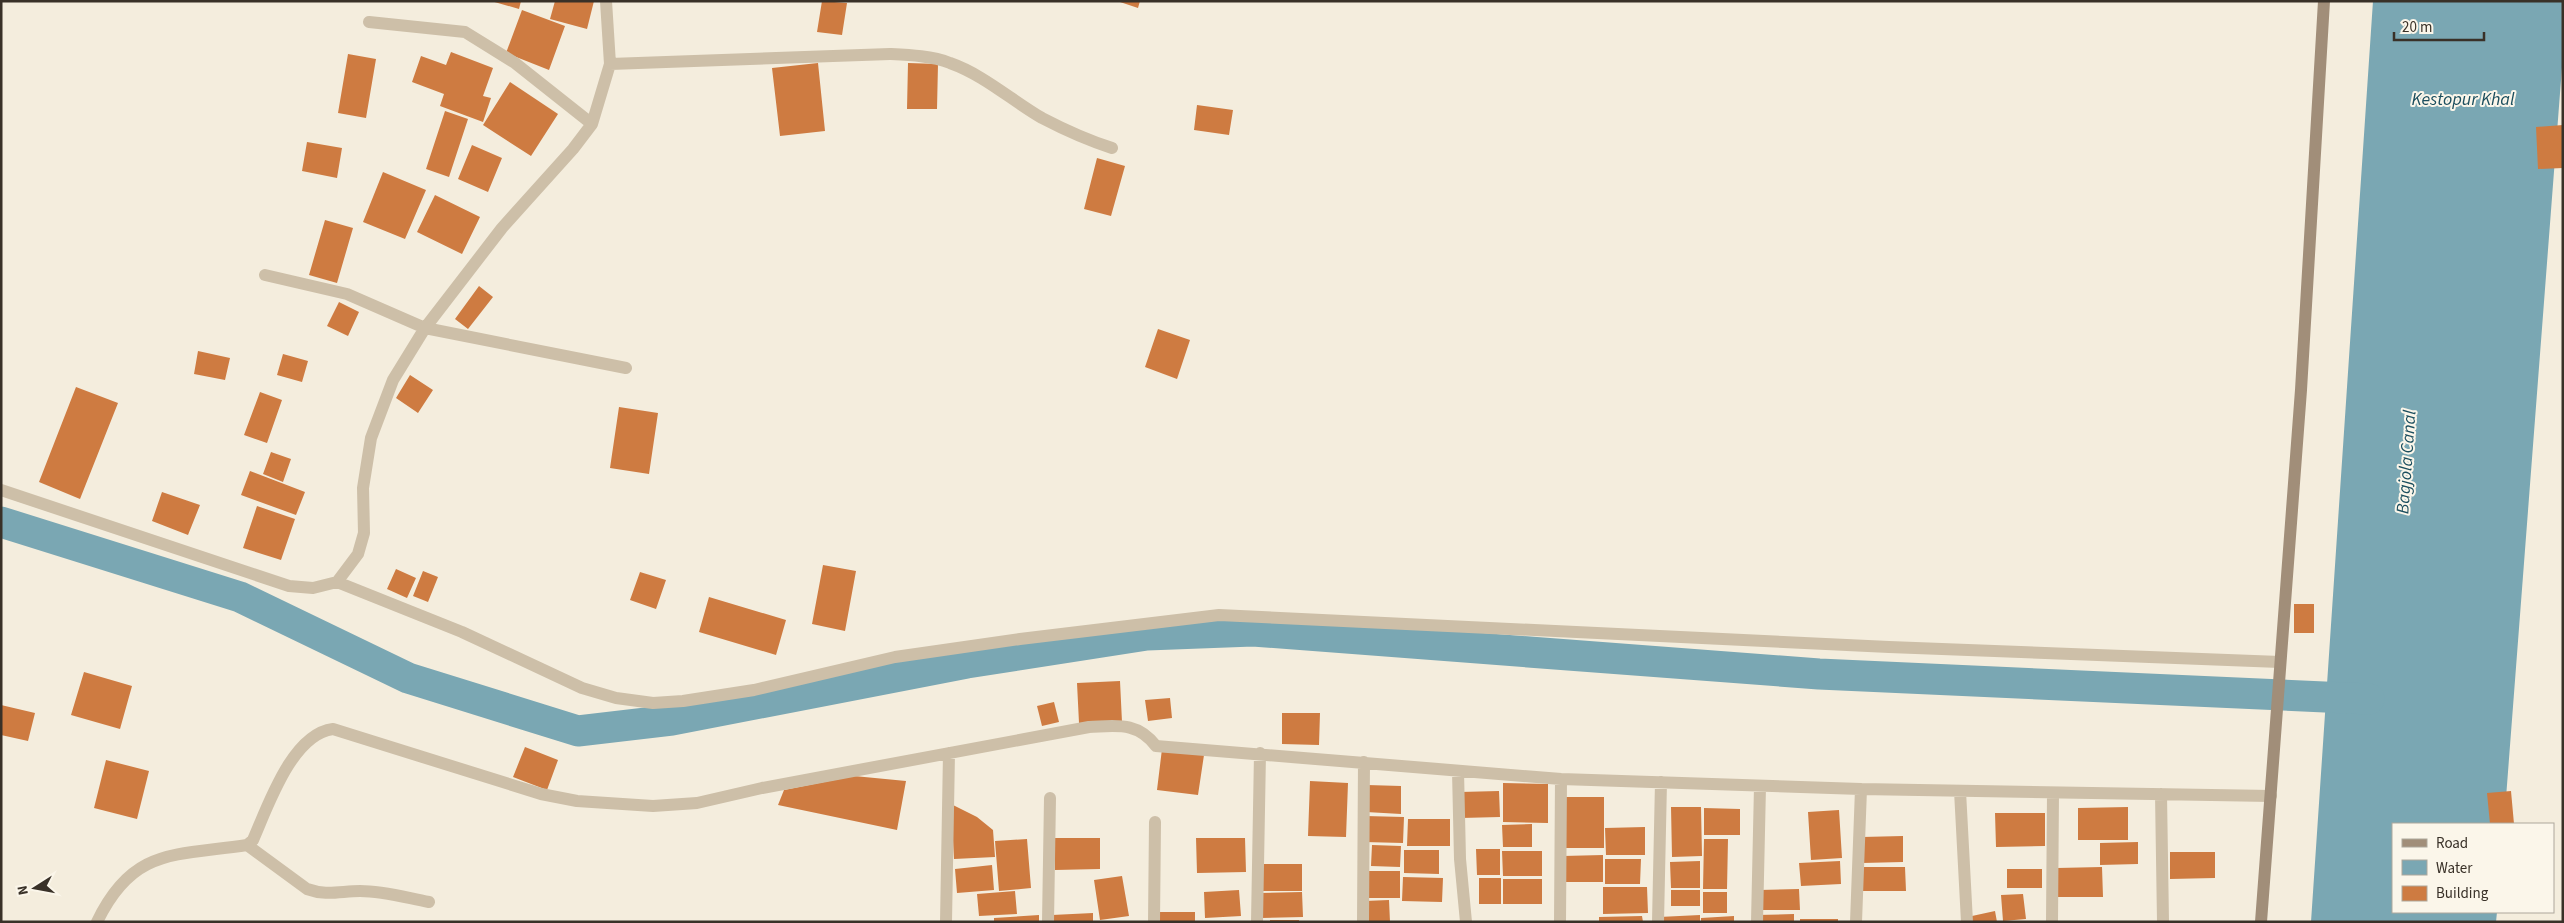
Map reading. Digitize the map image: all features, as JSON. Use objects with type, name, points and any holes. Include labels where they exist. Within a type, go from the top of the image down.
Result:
[{"type":"street","points":[[337,582],[358,554],[364,533],[363,488],[371,438],[394,380],[425,328],[502,228],[573,149],[592,124],[610,64],[606,1]]},
{"type":"street","points":[[2262,922],[2301,390],[2324,1]]},
{"type":"street","points":[[369,22],[465,32],[515,63],[592,124]]},
{"type":"street","points":[[610,64],[890,54],[920,56],[949,62],[973,74],[1042,117],[1079,137],[1112,148]]},
{"type":"street","points":[[266,275],[347,294],[425,328],[626,368]]},
{"type":"street","points":[[1,490],[289,586],[313,588],[337,582],[462,632],[582,688],[616,698],[653,703],[682,701],[754,690],[905,655],[1218,614],[1870,646],[2280,662]]},
{"type":"street","points":[[97,922],[107,901],[124,879],[142,865],[158,858],[193,851],[247,845],[253,840],[278,783],[306,741],[321,731],[334,730],[541,794],[617,805],[653,806],[697,803],[1088,727],[1120,726],[1134,728],[1147,734],[1156,746],[1561,779],[1861,789],[2271,796]]},
{"type":"street","points":[[946,922],[949,753]]},
{"type":"street","points":[[1257,922],[1260,753]]},
{"type":"street","points":[[1363,922],[1364,762]]},
{"type":"street","points":[[1458,771],[1460,859],[1466,922]]},
{"type":"street","points":[[1560,922],[1561,779]]},
{"type":"street","points":[[1658,922],[1661,782]]},
{"type":"street","points":[[1757,922],[1760,786]]},
{"type":"street","points":[[1856,922],[1861,789]]},
{"type":"street","points":[[1960,791],[1967,922]]},
{"type":"street","points":[[2052,922],[2053,793]]},
{"type":"street","points":[[2161,794],[2163,922]]},
{"type":"street","points":[[1048,922],[1050,798]]},
{"type":"street","points":[[1154,922],[1155,822]]},
{"type":"street","points":[[247,845],[307,889],[319,894],[359,890],[380,892],[429,902]]},
{"type":"water","name":"Kestopur Khal","points":[[2373,1],[2563,1],[2563,54],[2504,823],[2392,823],[2392,913],[2497,913],[2496,922],[2311,922]]},
{"type":"building","points":[[491,1],[521,1],[519,9]]},
{"type":"building","points":[[555,1],[594,1],[587,29],[550,19]]},
{"type":"building","points":[[822,1],[847,3],[842,35],[817,32]]},
{"type":"building","points":[[1117,1],[1140,1],[1138,8]]},
{"type":"building","points":[[522,10],[565,26],[549,70],[506,53]]},
{"type":"building","points":[[451,52],[493,68],[483,96],[491,98],[483,122],[440,106],[444,94],[412,82],[421,56],[446,65]]},
{"type":"building","points":[[348,54],[376,59],[366,118],[338,113]]},
{"type":"building","points":[[818,63],[825,131],[780,136],[772,68]]},
{"type":"building","points":[[908,63],[938,64],[937,109],[907,109]]},
{"type":"building","points":[[510,82],[558,114],[531,156],[483,125]]},
{"type":"building","points":[[1197,105],[1233,110],[1229,135],[1194,130]]},
{"type":"building","points":[[445,111],[468,119],[449,177],[426,169]]},
{"type":"building","points":[[2563,125],[2563,168],[2538,169],[2536,127]]},
{"type":"building","points":[[307,142],[342,148],[337,178],[302,171]]},
{"type":"building","points":[[472,145],[502,158],[488,192],[458,179]]},
{"type":"building","points":[[1097,158],[1125,166],[1111,216],[1084,209]]},
{"type":"building","points":[[383,172],[426,190],[405,239],[363,222]]},
{"type":"building","points":[[435,195],[480,217],[462,254],[417,232]]},
{"type":"building","points":[[325,220],[353,228],[337,283],[309,275]]},
{"type":"building","points":[[479,286],[493,297],[468,329],[455,319]]},
{"type":"building","points":[[339,302],[359,312],[348,336],[327,326]]},
{"type":"building","points":[[1158,329],[1190,340],[1177,379],[1145,367]]},
{"type":"building","points":[[198,351],[230,358],[225,380],[194,374]]},
{"type":"building","points":[[283,354],[308,361],[302,382],[277,375]]},
{"type":"building","points":[[410,375],[433,390],[418,413],[396,398]]},
{"type":"building","points":[[76,387],[118,403],[80,499],[39,482]]},
{"type":"building","points":[[260,392],[282,400],[267,443],[244,435]]},
{"type":"building","points":[[619,407],[658,413],[649,474],[610,468]]},
{"type":"building","points":[[271,452],[291,459],[283,482],[263,474]]},
{"type":"building","points":[[250,471],[305,492],[296,515],[241,495]]},
{"type":"building","points":[[162,492],[200,505],[188,535],[152,521]]},
{"type":"building","points":[[257,506],[295,519],[281,560],[243,548]]},
{"type":"building","points":[[823,565],[856,571],[845,631],[812,624]]},
{"type":"building","points":[[396,569],[416,578],[407,598],[387,589]]},
{"type":"building","points":[[423,571],[438,577],[428,602],[413,596]]},
{"type":"building","points":[[640,572],[666,580],[656,609],[630,600]]},
{"type":"building","points":[[709,597],[786,620],[776,655],[699,632]]},
{"type":"building","points":[[2294,604],[2314,604],[2314,633],[2294,633]]},
{"type":"building","points":[[84,672],[132,686],[120,729],[71,715]]},
{"type":"building","points":[[1120,681],[1122,722],[1079,723],[1077,683]]},
{"type":"building","points":[[1170,698],[1172,718],[1148,721],[1145,700]]},
{"type":"building","points":[[1054,702],[1059,722],[1042,726],[1037,706]]},
{"type":"building","points":[[1,705],[35,713],[28,741],[1,735]]},
{"type":"building","points":[[1282,713],[1320,713],[1319,745],[1282,744]]},
{"type":"building","points":[[525,747],[558,760],[547,790],[513,777]]},
{"type":"building","points":[[1162,749],[1204,755],[1198,795],[1157,790]]},
{"type":"building","points":[[106,760],[149,771],[137,819],[94,808]]},
{"type":"building","points":[[854,776],[906,781],[897,830],[778,805],[784,790]]},
{"type":"building","points":[[1310,781],[1348,783],[1346,837],[1308,836]]},
{"type":"building","points":[[1503,783],[1548,784],[1548,823],[1503,822]]},
{"type":"building","points":[[1367,785],[1401,786],[1401,814],[1366,812]]},
{"type":"building","points":[[1499,791],[1500,817],[1461,818],[1460,792]]},
{"type":"building","points":[[2511,791],[2514,823],[2490,823],[2487,793]]},
{"type":"building","points":[[1563,797],[1604,797],[1604,848],[1564,848]]},
{"type":"building","points":[[951,804],[977,817],[993,830],[995,857],[954,859]]},
{"type":"building","points":[[1671,807],[1701,807],[1702,856],[1672,857]]},
{"type":"building","points":[[2128,807],[2128,840],[2078,840],[2078,808]]},
{"type":"building","points":[[1704,808],[1740,809],[1740,835],[1704,835]]},
{"type":"building","points":[[1839,810],[1842,858],[1811,860],[1808,812]]},
{"type":"building","points":[[1995,813],[2045,813],[2045,846],[1996,847]]},
{"type":"building","points":[[1365,816],[1404,817],[1403,843],[1364,842]]},
{"type":"building","points":[[1408,819],[1450,819],[1450,846],[1407,846]]},
{"type":"building","points":[[1532,824],[1532,847],[1503,847],[1502,825]]},
{"type":"building","points":[[1645,827],[1645,855],[1606,855],[1605,828]]},
{"type":"building","points":[[1903,836],[1903,862],[1862,863],[1862,837]]},
{"type":"building","points":[[1055,838],[1100,838],[1100,869],[1055,870]]},
{"type":"building","points":[[1196,838],[1245,838],[1246,872],[1197,873]]},
{"type":"building","points":[[1027,839],[1031,888],[999,891],[995,841]]},
{"type":"building","points":[[1704,839],[1728,839],[1727,889],[1703,889]]},
{"type":"building","points":[[2138,842],[2138,864],[2100,865],[2100,843]]},
{"type":"building","points":[[1372,845],[1401,846],[1400,867],[1371,866]]},
{"type":"building","points":[[1476,849],[1500,849],[1500,875],[1477,875]]},
{"type":"building","points":[[1404,850],[1439,850],[1439,874],[1404,873]]},
{"type":"building","points":[[1502,851],[1542,851],[1542,876],[1503,876]]},
{"type":"building","points":[[2170,852],[2215,852],[2215,878],[2170,879]]},
{"type":"building","points":[[1603,855],[1603,882],[1563,882],[1563,856]]},
{"type":"building","points":[[1605,859],[1641,859],[1640,884],[1605,884]]},
{"type":"building","points":[[1700,861],[1700,888],[1671,888],[1670,862]]},
{"type":"building","points":[[1840,861],[1841,884],[1801,886],[1799,863]]},
{"type":"building","points":[[1261,864],[1302,864],[1302,891],[1261,891]]},
{"type":"building","points":[[992,865],[994,890],[957,893],[955,869]]},
{"type":"building","points":[[1862,867],[1905,867],[1906,891],[1863,891]]},
{"type":"building","points":[[2102,867],[2103,897],[2058,897],[2057,868]]},
{"type":"building","points":[[2007,869],[2042,869],[2042,888],[2007,888]]},
{"type":"building","points":[[1365,871],[1400,871],[1400,898],[1365,898]]},
{"type":"building","points":[[1122,876],[1129,916],[1100,920],[1094,880]]},
{"type":"building","points":[[1403,877],[1443,878],[1442,902],[1402,901]]},
{"type":"building","points":[[1479,878],[1501,878],[1501,904],[1479,904]]},
{"type":"building","points":[[1503,879],[1542,879],[1542,904],[1503,904]]},
{"type":"building","points":[[1603,887],[1647,887],[1648,913],[1603,914]]},
{"type":"building","points":[[1799,889],[1800,910],[1759,910],[1759,890]]},
{"type":"building","points":[[1239,890],[1241,916],[1205,918],[1204,892]]},
{"type":"building","points":[[1671,890],[1700,890],[1700,906],[1671,906]]},
{"type":"building","points":[[1015,891],[1017,914],[979,916],[977,894]]},
{"type":"building","points":[[1302,892],[1303,917],[1261,918],[1261,893]]},
{"type":"building","points":[[1703,892],[1727,892],[1727,913],[1703,913]]},
{"type":"building","points":[[2023,894],[2026,919],[2003,921],[2001,895]]},
{"type":"building","points":[[1389,900],[1390,922],[1366,922],[1365,901]]},
{"type":"building","points":[[1995,911],[1997,922],[1972,922],[1972,916]]},
{"type":"building","points":[[1160,912],[1195,912],[1195,922],[1160,922]]},
{"type":"building","points":[[1093,913],[1093,922],[1052,922],[1052,915]]},
{"type":"building","points":[[1794,914],[1794,922],[1758,922],[1757,915]]},
{"type":"building","points":[[1039,915],[1039,922],[994,922],[994,918]]},
{"type":"building","points":[[1700,915],[1700,922],[1659,922],[1659,917]]},
{"type":"building","points":[[1642,916],[1643,922],[1599,922],[1599,917]]},
{"type":"building","points":[[1734,916],[1734,922],[1701,922],[1701,918]]},
{"type":"building","points":[[1800,919],[1838,919],[1838,922],[1800,922]]},
{"type":"building","points":[[1270,920],[1299,920],[1299,922],[1270,922]]},
{"type":"waterway","points":[[1,522],[240,597],[408,678],[578,731],[672,720],[967,663],[1147,635],[1253,631],[1819,674],[2369,699]]},
{"type":"water label","name":"Bagjola Canal","points":[[2406,462]]}]
